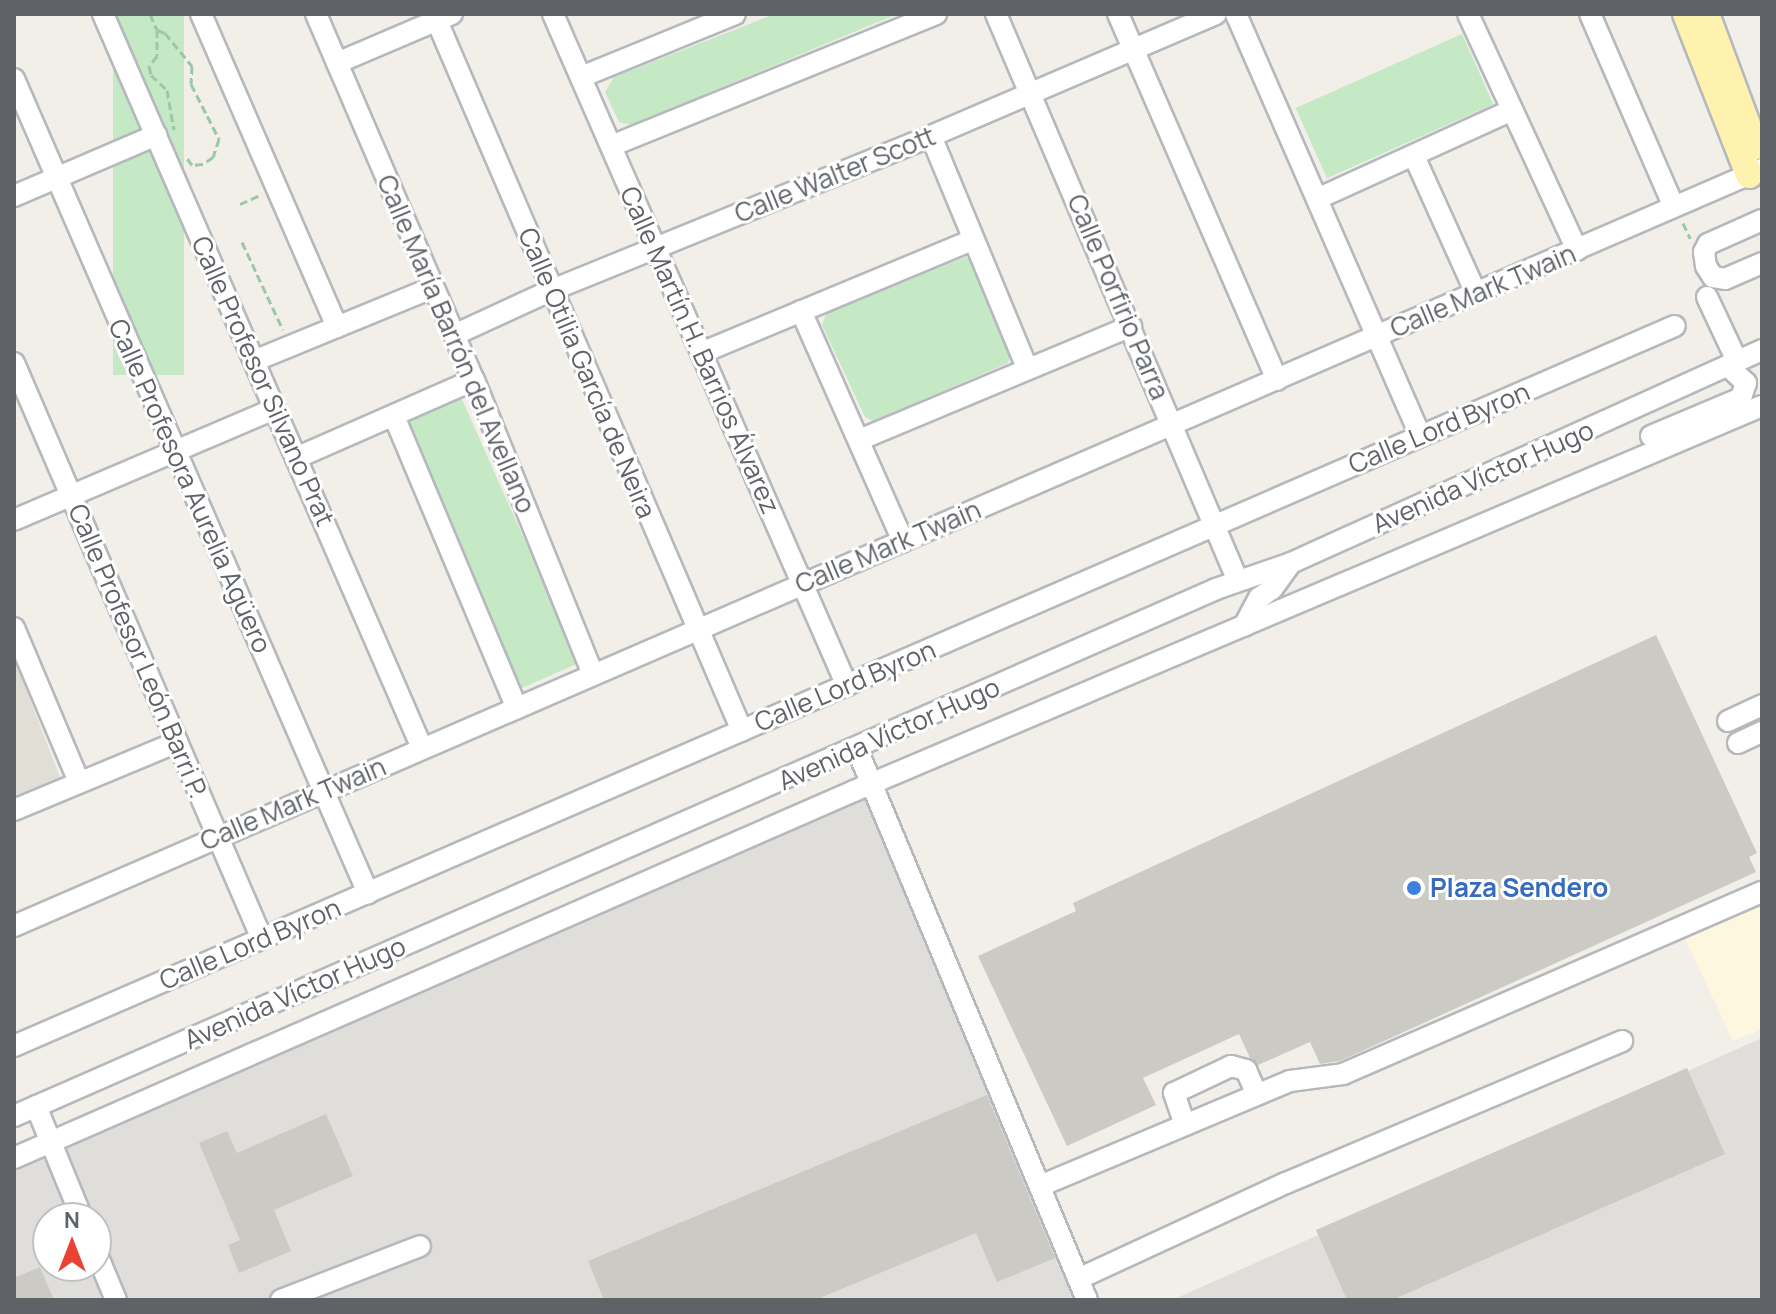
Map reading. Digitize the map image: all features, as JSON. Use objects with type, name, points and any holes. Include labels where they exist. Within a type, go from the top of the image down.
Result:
[{"type":"main road","points":[[1686,14],[1758,170]]},
{"type":"main road","points":[[1706,14],[1757,138],[1758,170]]},
{"type":"street","name":"Calle Profesor Silvano Prat","points":[[103,14],[422,748]]},
{"type":"street","points":[[201,14],[337,327]]},
{"type":"street","name":"Calle María Barrón del Avellano","points":[[316,14],[474,380],[593,675]]},
{"type":"street","name":"Calle Martín H. Barrios Álvarez","points":[[553,14],[847,686]]},
{"type":"street","points":[[581,77],[735,14]]},
{"type":"street","points":[[611,146],[936,14]]},
{"type":"street","name":"Calle Porfirio Parra","points":[[996,14],[1238,581]]},
{"type":"street","points":[[1118,14],[1277,380]]},
{"type":"street","name":"Calle Walter Scott","points":[[454,335],[552,290],[931,136],[1216,14]]},
{"type":"street","points":[[1236,14],[1379,335],[1420,435]]},
{"type":"street","points":[[1468,14],[1577,250]]},
{"type":"street","points":[[1590,14],[1674,207]]},
{"type":"street","points":[[337,63],[441,16]]},
{"type":"street","name":"Calle Otilia García de Neira","points":[[441,16],[552,290],[742,731]]},
{"type":"street","name":"Calle Profesora Aurelia Agüero","points":[[14,79],[368,893]]},
{"type":"street","points":[[1319,198],[1512,110]]},
{"type":"street","points":[[14,196],[156,135]]},
{"type":"street","points":[[931,136],[1027,368]]},
{"type":"street","points":[[1414,156],[1476,293]]},
{"type":"street","name":"Calle Mark Twain","points":[[14,926],[1758,170]]},
{"type":"street","points":[[1762,220],[1708,244],[1704,252],[1706,266],[1713,277],[1725,279],[1762,263]]},
{"type":"street","points":[[701,353],[973,240]]},
{"type":"street","points":[[254,361],[432,288]]},
{"type":"street","points":[[1618,464],[1625,453],[1648,438],[1741,398],[1746,383],[1733,364],[1707,297]]},
{"type":"street","points":[[801,311],[903,541]]},
{"type":"street","points":[[859,440],[1131,326]]},
{"type":"street","name":"Calle Lord Byron","points":[[14,1046],[1675,326]]},
{"type":"street","name":"Avenida Víctor Hugo","points":[[14,1116],[1238,581],[1291,563],[1762,350]]},
{"type":"street","name":"Calle Profesor León Barri P.","points":[[14,363],[262,939]]},
{"type":"street","points":[[296,458],[474,380]]},
{"type":"street","name":"Avenida Víctor Hugo","points":[[14,1158],[1618,464],[1762,406]]},
{"type":"street","points":[[14,520],[274,409]]},
{"type":"street","points":[[394,416],[517,708]]},
{"type":"street","points":[[1244,626],[1259,598],[1272,589],[1291,563]]},
{"type":"street","points":[[15,632],[79,782]]},
{"type":"street","points":[[1728,721],[1762,705]]},
{"type":"street","points":[[1738,743],[1762,732]]},
{"type":"street","points":[[14,810],[177,742]]},
{"type":"street","points":[[857,749],[1087,1300]]},
{"type":"street","points":[[1040,1186],[1257,1095],[1303,1078],[1343,1074],[1762,892]]},
{"type":"street","points":[[1078,1279],[1286,1183],[1622,1041]]},
{"type":"street","points":[[1185,1125],[1174,1093],[1231,1066],[1246,1070],[1257,1095]]},
{"type":"street","points":[[36,1106],[75,1202]]},
{"type":"street","points":[[281,1300],[420,1246]]},
{"type":"path","points":[[150,14],[157,30],[157,56],[149,66],[151,75],[167,90],[177,137]]},
{"type":"path","points":[[157,30],[165,33],[192,66],[191,84],[219,139],[213,157],[203,164],[192,165],[182,148]]},
{"type":"path","points":[[240,204],[262,194]]},
{"type":"path","points":[[1674,207],[1694,244],[1704,252]]},
{"type":"path","points":[[242,242],[285,334]]},
{"type":"path","points":[[274,338],[295,329]]},
{"type":"shaded area","points":[[14,658],[61,780],[14,803]]},
{"type":"shaded area","points":[[864,783],[1083,1300],[14,1300],[14,1159]]},
{"type":"shaded area","points":[[1762,895],[1762,1029],[1733,1041],[1682,932]]},
{"type":"shaded area","points":[[1762,1038],[1762,1300],[1172,1300]]},
{"type":"green space","points":[[113,14],[184,14],[184,375],[113,375]]},
{"type":"green space","points":[[775,14],[897,14],[632,125],[619,122],[605,92],[614,77]]},
{"type":"green space","points":[[1462,34],[1493,104],[1327,178],[1296,108]]},
{"type":"green space","points":[[966,257],[973,260],[1011,354],[1008,363],[873,421],[865,417],[822,325],[827,312]]},
{"type":"green space","points":[[460,395],[579,663],[520,689],[401,421]]},
{"type":"building","name":"Plaza Sendero","points":[[1656,635],[1757,853],[1749,857],[1756,872],[1340,1061],[1320,1064],[1310,1042],[1258,1065],[1250,1058],[1239,1034],[1143,1078],[1156,1105],[1067,1146],[978,956],[1076,911],[1073,903]]},
{"type":"building","points":[[1687,1068],[1725,1154],[1392,1300],[1347,1300],[1316,1230]]},
{"type":"building","points":[[987,1095],[1055,1258],[997,1282],[976,1233],[815,1300],[604,1300],[588,1261]]},
{"type":"building","points":[[326,1114],[353,1176],[274,1210],[291,1251],[239,1273],[228,1245],[240,1240],[199,1143],[227,1131],[237,1153]]},
{"type":"building","points":[[32,1270],[32,1282],[46,1282],[54,1300],[14,1300],[14,1278]]},
{"type":"place","name":"Plaza Sendero","points":[[1414,888]]}]
